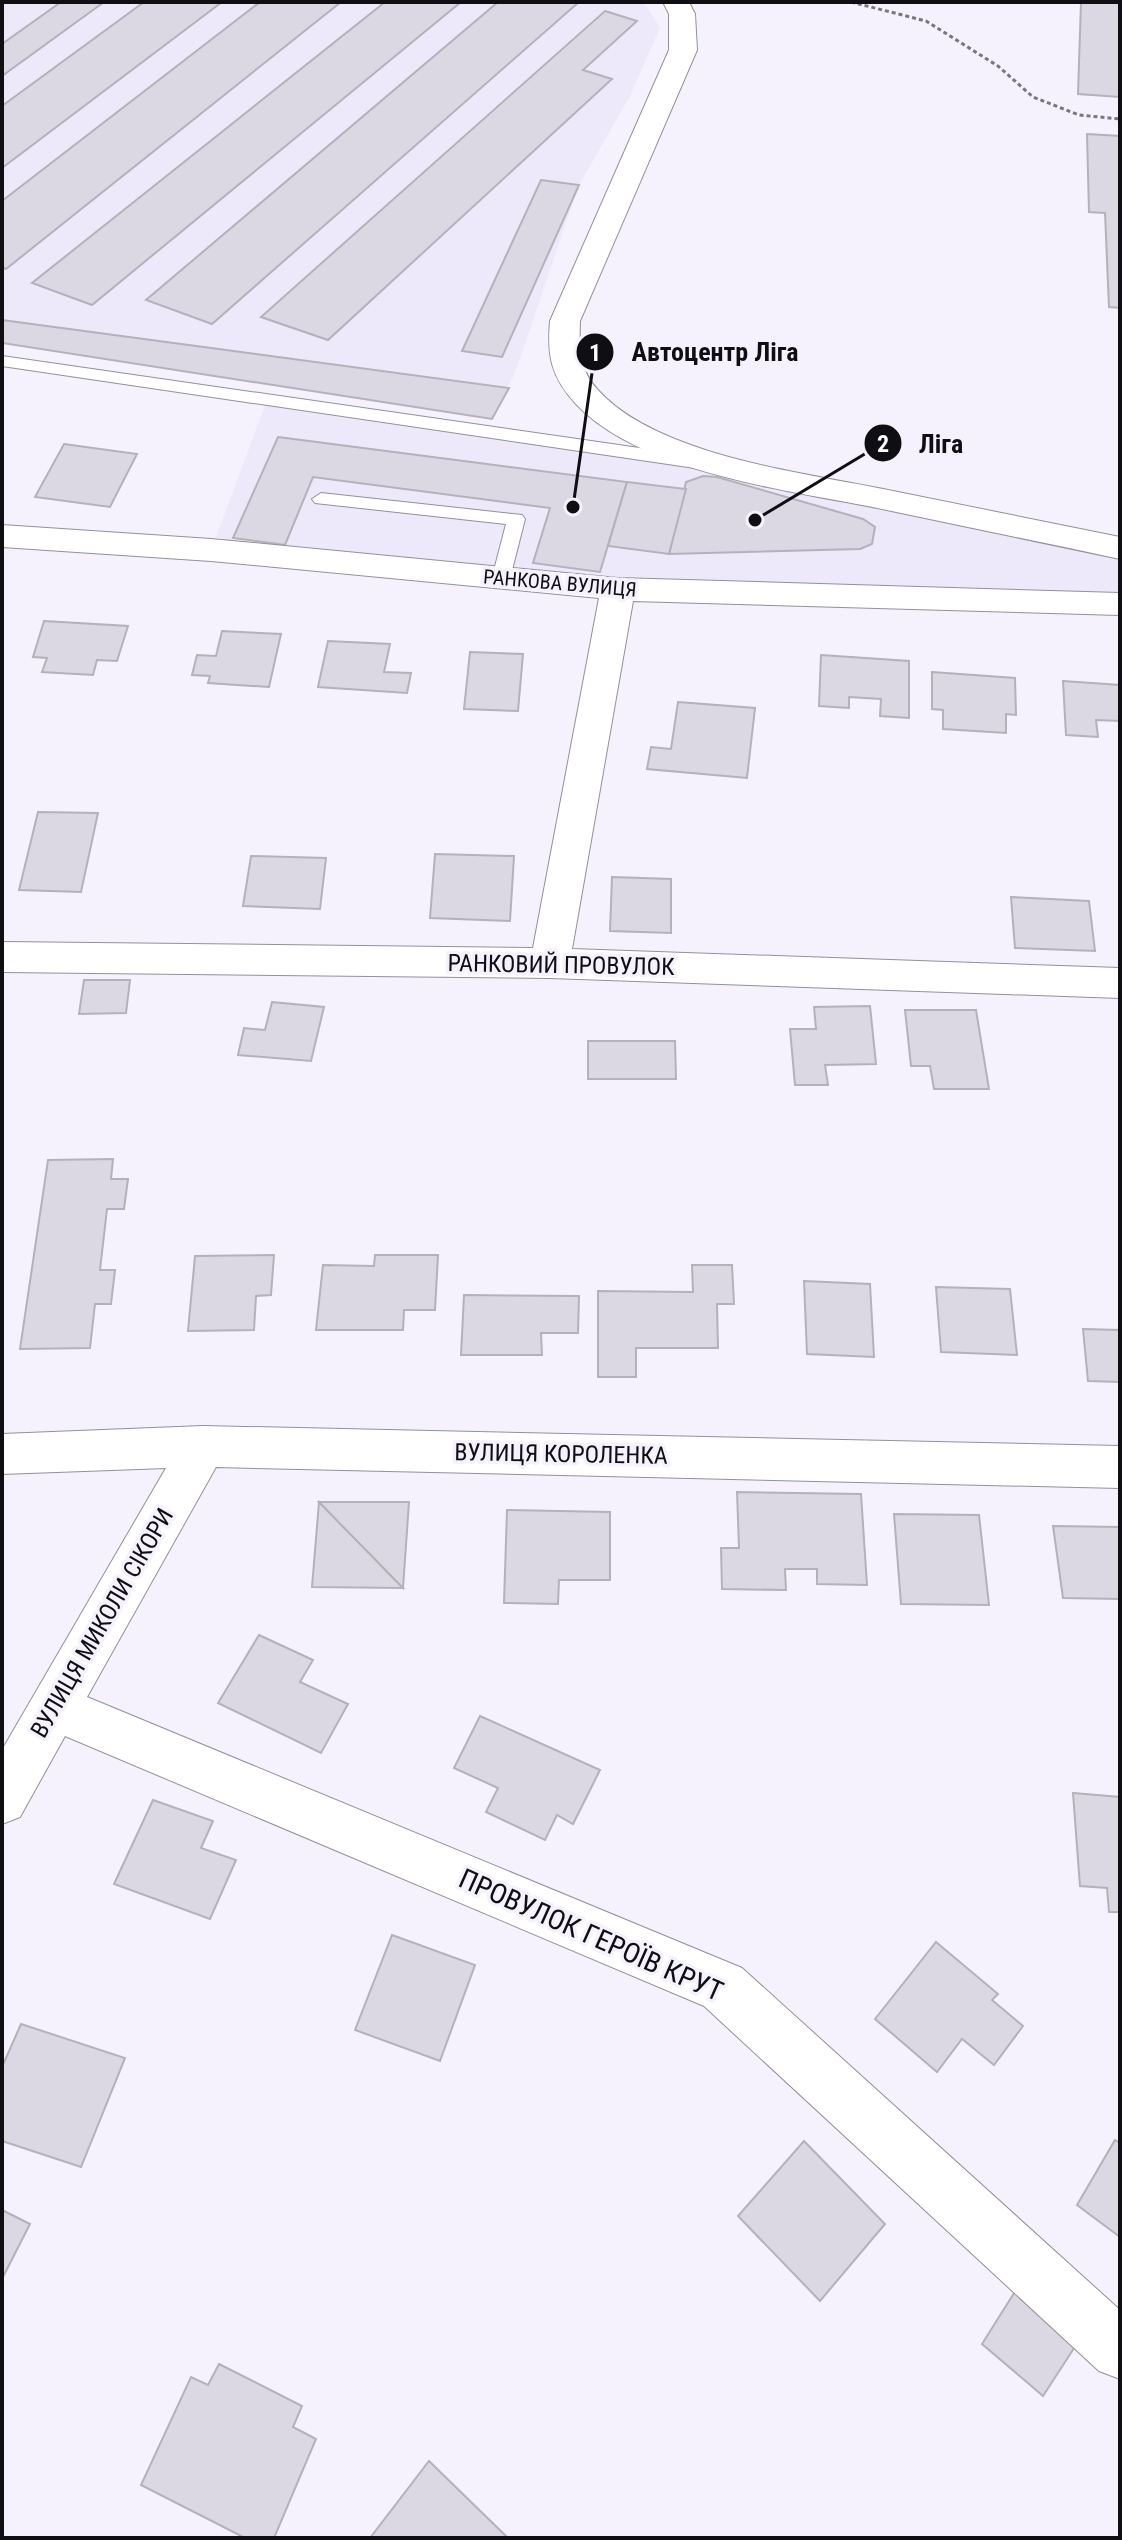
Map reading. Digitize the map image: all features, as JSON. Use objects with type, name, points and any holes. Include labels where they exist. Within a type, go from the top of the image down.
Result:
[{"type":"street","points":[[676,2],[682,14],[683,50],[565,321],[561,338],[563,361],[572,383],[621,423],[662,445],[717,465],[1120,548]]},
{"type":"street","name":"РАНКОВА ВУЛИЦЯ","points":[[2,536],[211,550],[618,589],[1120,604]]},
{"type":"street","points":[[550,963],[618,589]]},
{"type":"street","name":"РАНКОВИЙ ПРОВУЛОК","points":[[2,957],[550,963],[1120,983]]},
{"type":"street","name":"ВУЛИЦЯ КОРОЛЕНКА","points":[[2,1454],[203,1446],[1120,1467]]},
{"type":"street","name":"ВУЛИЦЯ МИКОЛИ СІКОРИ","points":[[2,1799],[203,1446]]},
{"type":"street","name":"ПРОВУЛОК ГЕРОЇВ КРУТ","points":[[54,1707],[723,1987],[1120,2350]]},
{"type":"lane","points":[[2,361],[717,465]]},
{"type":"lane","points":[[321,499],[516,519],[501,578]]},
{"type":"path","points":[[851,2],[926,21],[998,66],[1033,97],[1079,115],[1120,119]]},
{"type":"shaded area","points":[[2,2],[644,2],[660,28],[630,96],[579,185],[515,373],[492,419],[2,343]]},
{"type":"shaded area","points":[[267,400],[717,465],[1120,548],[1120,604],[618,589],[211,550]]},
{"type":"building","points":[[61,2],[104,2],[2,76],[2,44]]},
{"type":"building","points":[[144,2],[222,2],[2,168],[2,106]]},
{"type":"building","points":[[260,2],[341,2],[6,269],[2,267],[2,201]]},
{"type":"building","points":[[385,2],[461,2],[92,305],[32,283]]},
{"type":"building","points":[[498,2],[579,2],[212,324],[146,300]]},
{"type":"building","points":[[1081,2],[1120,2],[1120,97],[1078,94]]},
{"type":"building","points":[[605,11],[637,21],[583,70],[612,79],[328,340],[261,317]]},
{"type":"building","points":[[1087,134],[1120,136],[1120,308],[1109,307],[1105,213],[1089,212]]},
{"type":"building","points":[[541,180],[579,185],[502,357],[462,351]]},
{"type":"building","points":[[2,320],[509,388],[492,419],[2,343]]},
{"type":"building","points":[[278,437],[627,482],[600,572],[533,563],[550,508],[313,477],[285,545],[233,538]]},
{"type":"building","points":[[64,444],[137,454],[110,507],[35,497]]},
{"type":"building","points":[[703,476],[717,477],[863,519],[875,527],[872,544],[860,549],[669,554],[686,482]]},
{"type":"building","points":[[627,482],[686,489],[669,554],[608,546]]},
{"type":"building","points":[[44,621],[128,626],[117,661],[97,660],[93,675],[42,672],[47,658],[33,657]]},
{"type":"building","points":[[222,631],[281,634],[269,687],[208,683],[210,676],[192,675],[197,655],[216,656]]},
{"type":"building","points":[[328,641],[390,644],[384,672],[411,673],[407,693],[318,687]]},
{"type":"building","points":[[470,652],[523,654],[518,711],[464,709]]},
{"type":"building","points":[[821,655],[909,661],[909,718],[880,716],[881,699],[849,697],[849,708],[819,706]]},
{"type":"building","points":[[932,672],[1015,678],[1016,715],[1006,714],[1006,733],[943,729],[943,710],[932,709]]},
{"type":"building","points":[[1063,681],[1120,685],[1120,721],[1096,720],[1098,737],[1066,735]]},
{"type":"building","points":[[678,702],[755,708],[747,778],[647,769],[651,747],[671,749]]},
{"type":"building","points":[[38,812],[98,813],[81,892],[19,890]]},
{"type":"building","points":[[435,854],[514,856],[510,921],[430,918]]},
{"type":"building","points":[[251,856],[326,858],[320,909],[243,906]]},
{"type":"building","points":[[612,877],[671,879],[671,933],[610,931]]},
{"type":"building","points":[[1011,897],[1089,901],[1095,951],[1015,948]]},
{"type":"building","points":[[84,980],[130,980],[126,1013],[79,1014]]},
{"type":"building","points":[[272,1002],[324,1007],[311,1061],[238,1055],[244,1028],[265,1030]]},
{"type":"building","points":[[870,1006],[876,1064],[825,1065],[828,1085],[795,1085],[790,1029],[816,1029],[814,1007]]},
{"type":"building","points":[[905,1010],[976,1010],[989,1089],[934,1089],[930,1066],[911,1066]]},
{"type":"building","points":[[588,1041],[675,1041],[676,1079],[588,1079]]},
{"type":"building","points":[[113,1159],[111,1179],[128,1179],[124,1209],[107,1209],[100,1270],[115,1270],[111,1304],[95,1304],[90,1348],[20,1349],[48,1160]]},
{"type":"building","points":[[274,1255],[271,1295],[256,1296],[254,1330],[188,1331],[195,1256]]},
{"type":"building","points":[[375,1255],[438,1255],[435,1310],[404,1310],[403,1330],[316,1330],[323,1265],[374,1266]]},
{"type":"building","points":[[692,1265],[732,1265],[734,1304],[717,1304],[718,1348],[636,1348],[636,1377],[598,1377],[598,1291],[693,1292]]},
{"type":"building","points":[[804,1281],[870,1284],[874,1357],[807,1354]]},
{"type":"building","points":[[936,1287],[1010,1289],[1017,1355],[941,1352]]},
{"type":"building","points":[[464,1295],[579,1296],[578,1333],[541,1333],[542,1355],[461,1355]]},
{"type":"building","points":[[1083,1329],[1120,1330],[1120,1382],[1088,1381]]},
{"type":"building","points":[[737,1492],[861,1494],[867,1585],[817,1584],[817,1569],[785,1569],[786,1590],[722,1589],[721,1548],[739,1548]]},
{"type":"building","points":[[319,1502],[403,1588],[312,1587]]},
{"type":"building","points":[[319,1502],[409,1502],[403,1588]]},
{"type":"building","points":[[507,1510],[610,1512],[610,1580],[559,1580],[558,1604],[504,1603]]},
{"type":"building","points":[[894,1514],[979,1515],[989,1605],[901,1604]]},
{"type":"building","points":[[1053,1526],[1120,1527],[1120,1599],[1063,1598]]},
{"type":"building","points":[[259,1635],[313,1660],[300,1682],[348,1704],[321,1753],[218,1703]]},
{"type":"building","points":[[480,1716],[600,1770],[573,1824],[557,1815],[545,1840],[486,1812],[498,1788],[454,1768]]},
{"type":"building","points":[[1073,1793],[1120,1797],[1120,1912],[1109,1912],[1107,1888],[1080,1886]]},
{"type":"building","points":[[153,1800],[213,1821],[201,1848],[236,1860],[210,1919],[114,1884]]},
{"type":"building","points":[[392,1935],[475,1965],[440,2061],[355,2030]]},
{"type":"building","points":[[936,1942],[998,1994],[992,2000],[1023,2026],[994,2065],[962,2039],[937,2072],[875,2019]]},
{"type":"building","points":[[21,2024],[125,2058],[81,2167],[2,2141],[2,2067]]},
{"type":"building","points":[[1115,2140],[1120,2143],[1120,2237],[1077,2205]]},
{"type":"building","points":[[804,2141],[885,2224],[820,2301],[738,2216]]},
{"type":"building","points":[[2,2210],[30,2224],[2,2279]]},
{"type":"building","points":[[1016,2290],[1078,2342],[1043,2396],[982,2344]]},
{"type":"building","points":[[219,2364],[302,2406],[293,2427],[316,2439],[274,2538],[245,2538],[141,2485],[191,2377],[208,2385]]},
{"type":"building","points":[[429,2461],[508,2538],[370,2538]]},
{"type":"place","name":"Автоцентр Ліга","points":[[573,507]]},
{"type":"place","name":"Ліга","points":[[755,520]]}]
